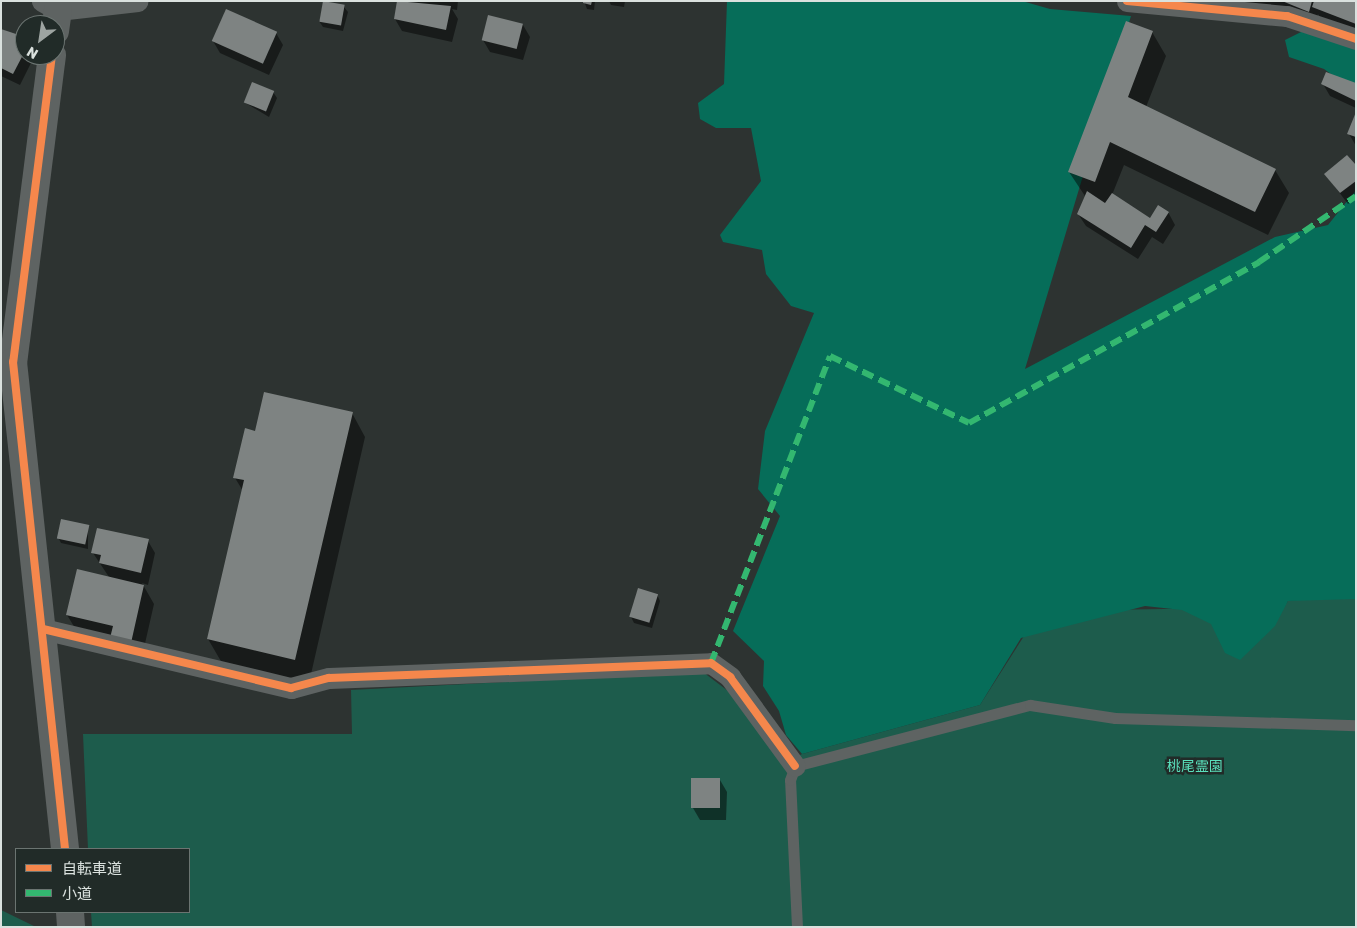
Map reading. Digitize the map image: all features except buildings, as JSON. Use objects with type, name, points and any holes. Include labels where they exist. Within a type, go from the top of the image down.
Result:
[{"type":"street","points":[[52,14],[137,1]]},
{"type":"street","points":[[1127,1],[1287,16],[1356,39]]},
{"type":"street","points":[[51,65],[13,362],[44,629],[66,848]]},
{"type":"street","points":[[44,629],[291,688],[329,678],[711,663],[730,676],[795,766]]},
{"type":"street","points":[[70,913],[71,927]]},
{"type":"lane","points":[[797,927],[790,780],[795,766],[1030,704],[1115,718],[1356,725]]},
{"type":"green space","points":[[727,1],[1022,1],[1050,9],[1131,16],[1025,369],[1275,237],[1328,225],[1356,190],[1356,599],[1288,601],[1275,626],[1240,660],[1225,653],[1211,624],[1182,610],[1145,606],[1021,638],[980,705],[802,754],[786,735],[779,711],[763,686],[764,661],[733,631],[780,516],[758,489],[765,431],[814,313],[791,306],[766,274],[762,250],[723,242],[720,235],[761,181],[751,128],[716,128],[700,119],[698,103],[724,84]]},
{"type":"green space","points":[[1303,31],[1356,46],[1356,92],[1324,69],[1289,57],[1285,40]]},
{"type":"green space","name":"桃尾霊園","points":[[1326,597],[1356,599],[1356,927],[92,927],[91,913],[190,913],[190,848],[88,848],[83,734],[352,734],[351,690],[703,672],[728,691],[782,764],[802,754],[980,705],[1040,611],[1284,607],[1288,601]]},
{"type":"green space","points":[[1,910],[36,927],[1,927]]},
{"type":"marked path","points":[[711,663],[830,356],[969,423],[1259,262],[1356,196]]},
{"type":"cycle path","points":[[1127,1],[1287,16],[1356,39]]},
{"type":"cycle path","points":[[51,65],[13,362],[65,848]]},
{"type":"cycle path","points":[[43,629],[291,688],[329,678],[711,663],[730,677],[795,766]]}]
